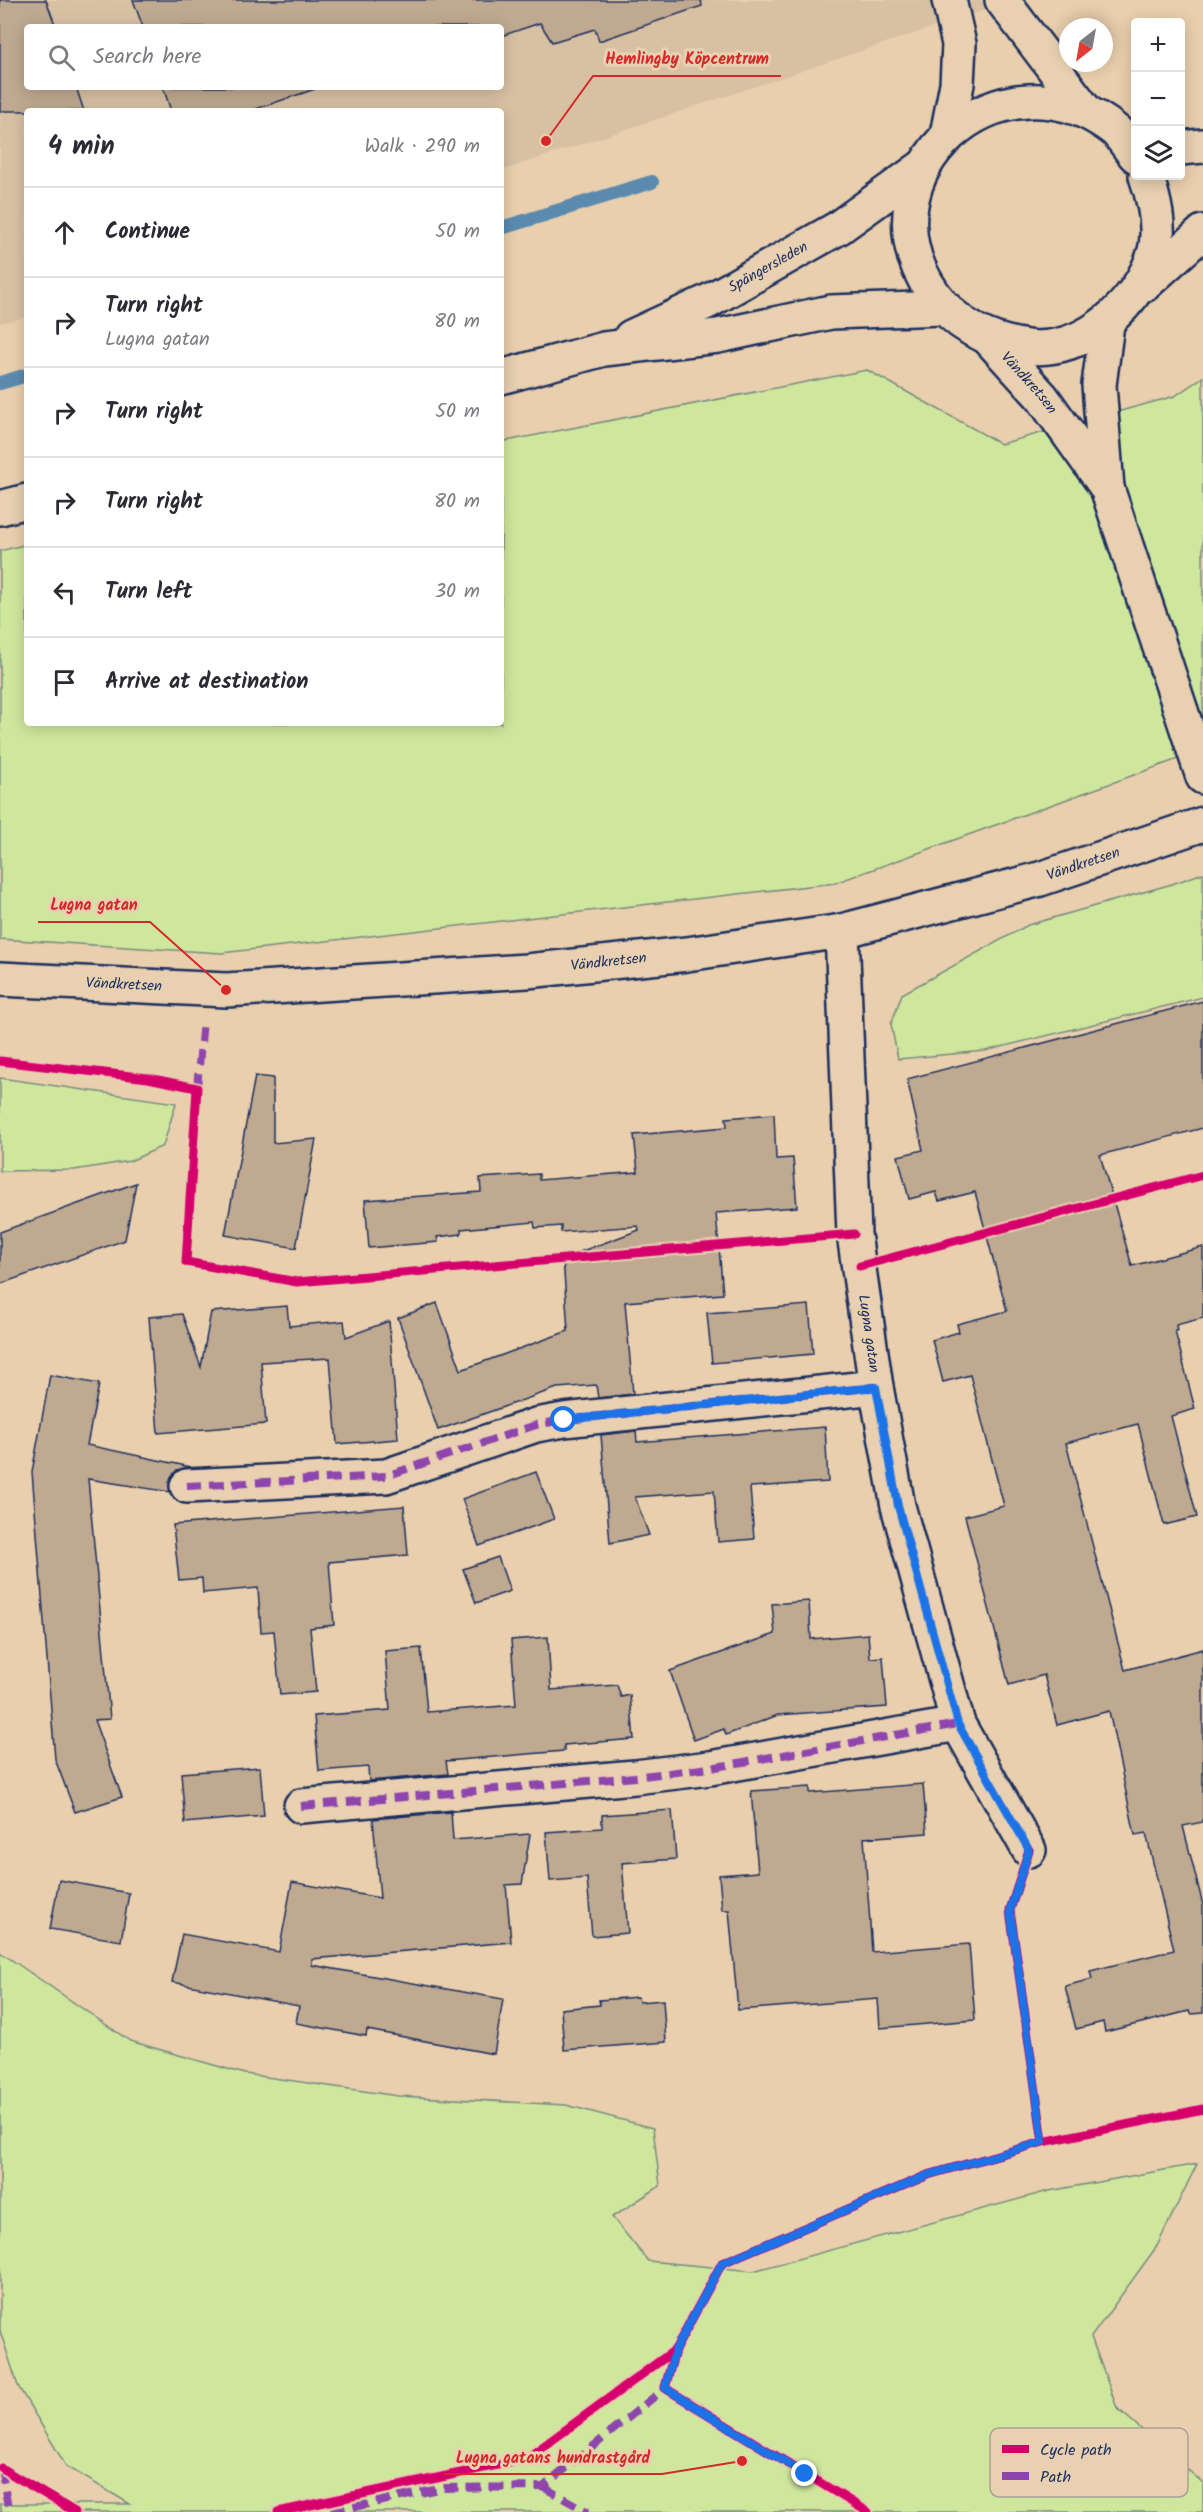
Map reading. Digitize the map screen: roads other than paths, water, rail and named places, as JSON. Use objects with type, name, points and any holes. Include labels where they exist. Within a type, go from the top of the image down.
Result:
[{"type":"street","points":[[947,135],[957,84],[959,44],[949,0]]},
{"type":"street","points":[[1002,0],[1085,110]]},
{"type":"street","name":"Spängersleden","points":[[604,349],[709,301],[838,228],[924,166],[947,135],[977,113],[1012,101],[1049,100],[1085,110],[1129,142]]},
{"type":"street","points":[[1185,148],[1203,146]]},
{"type":"street","name":"Spängersleden","points":[[924,166],[912,202],[910,240],[922,277],[943,308],[965,327],[990,340],[1030,348],[1070,342],[1107,324],[1138,290],[1203,232]]},
{"type":"street","name":"Spängersleden","points":[[1138,290],[1155,250],[1156,207],[1147,180]]},
{"type":"street","name":"Spängersleden","points":[[504,376],[604,349],[718,336],[831,312],[943,308]]},
{"type":"street","name":"Vändkretsen","points":[[1107,324],[1099,385],[1107,488],[1203,777]]},
{"type":"street","name":"Vändkretsen","points":[[990,340],[1042,397],[1107,488]]},
{"type":"street","points":[[0,508],[24,502]]},
{"type":"street","name":"Vändkretsen","points":[[0,979],[226,990],[527,971],[687,954],[842,931],[1040,879],[1203,824]]},
{"type":"street","name":"Lugna gatan","points":[[842,931],[854,1234],[876,1387],[898,1506],[958,1724],[1029,1850]]},
{"type":"street","points":[[187,1486],[386,1476],[536,1425],[555,1421],[876,1387]]},
{"type":"street","points":[[301,1806],[699,1769],[958,1724]]},
{"type":"waterway","points":[[504,227],[652,182]]},
{"type":"waterway","points":[[0,383],[24,376]]},
{"type":"place","name":"Hemlingby Köpcentrum","points":[[546,141]]},
{"type":"place","name":"Lugna gatan","points":[[226,990]]},
{"type":"place","name":"Lugna gatans hundrastgård","points":[[742,2461]]}]
